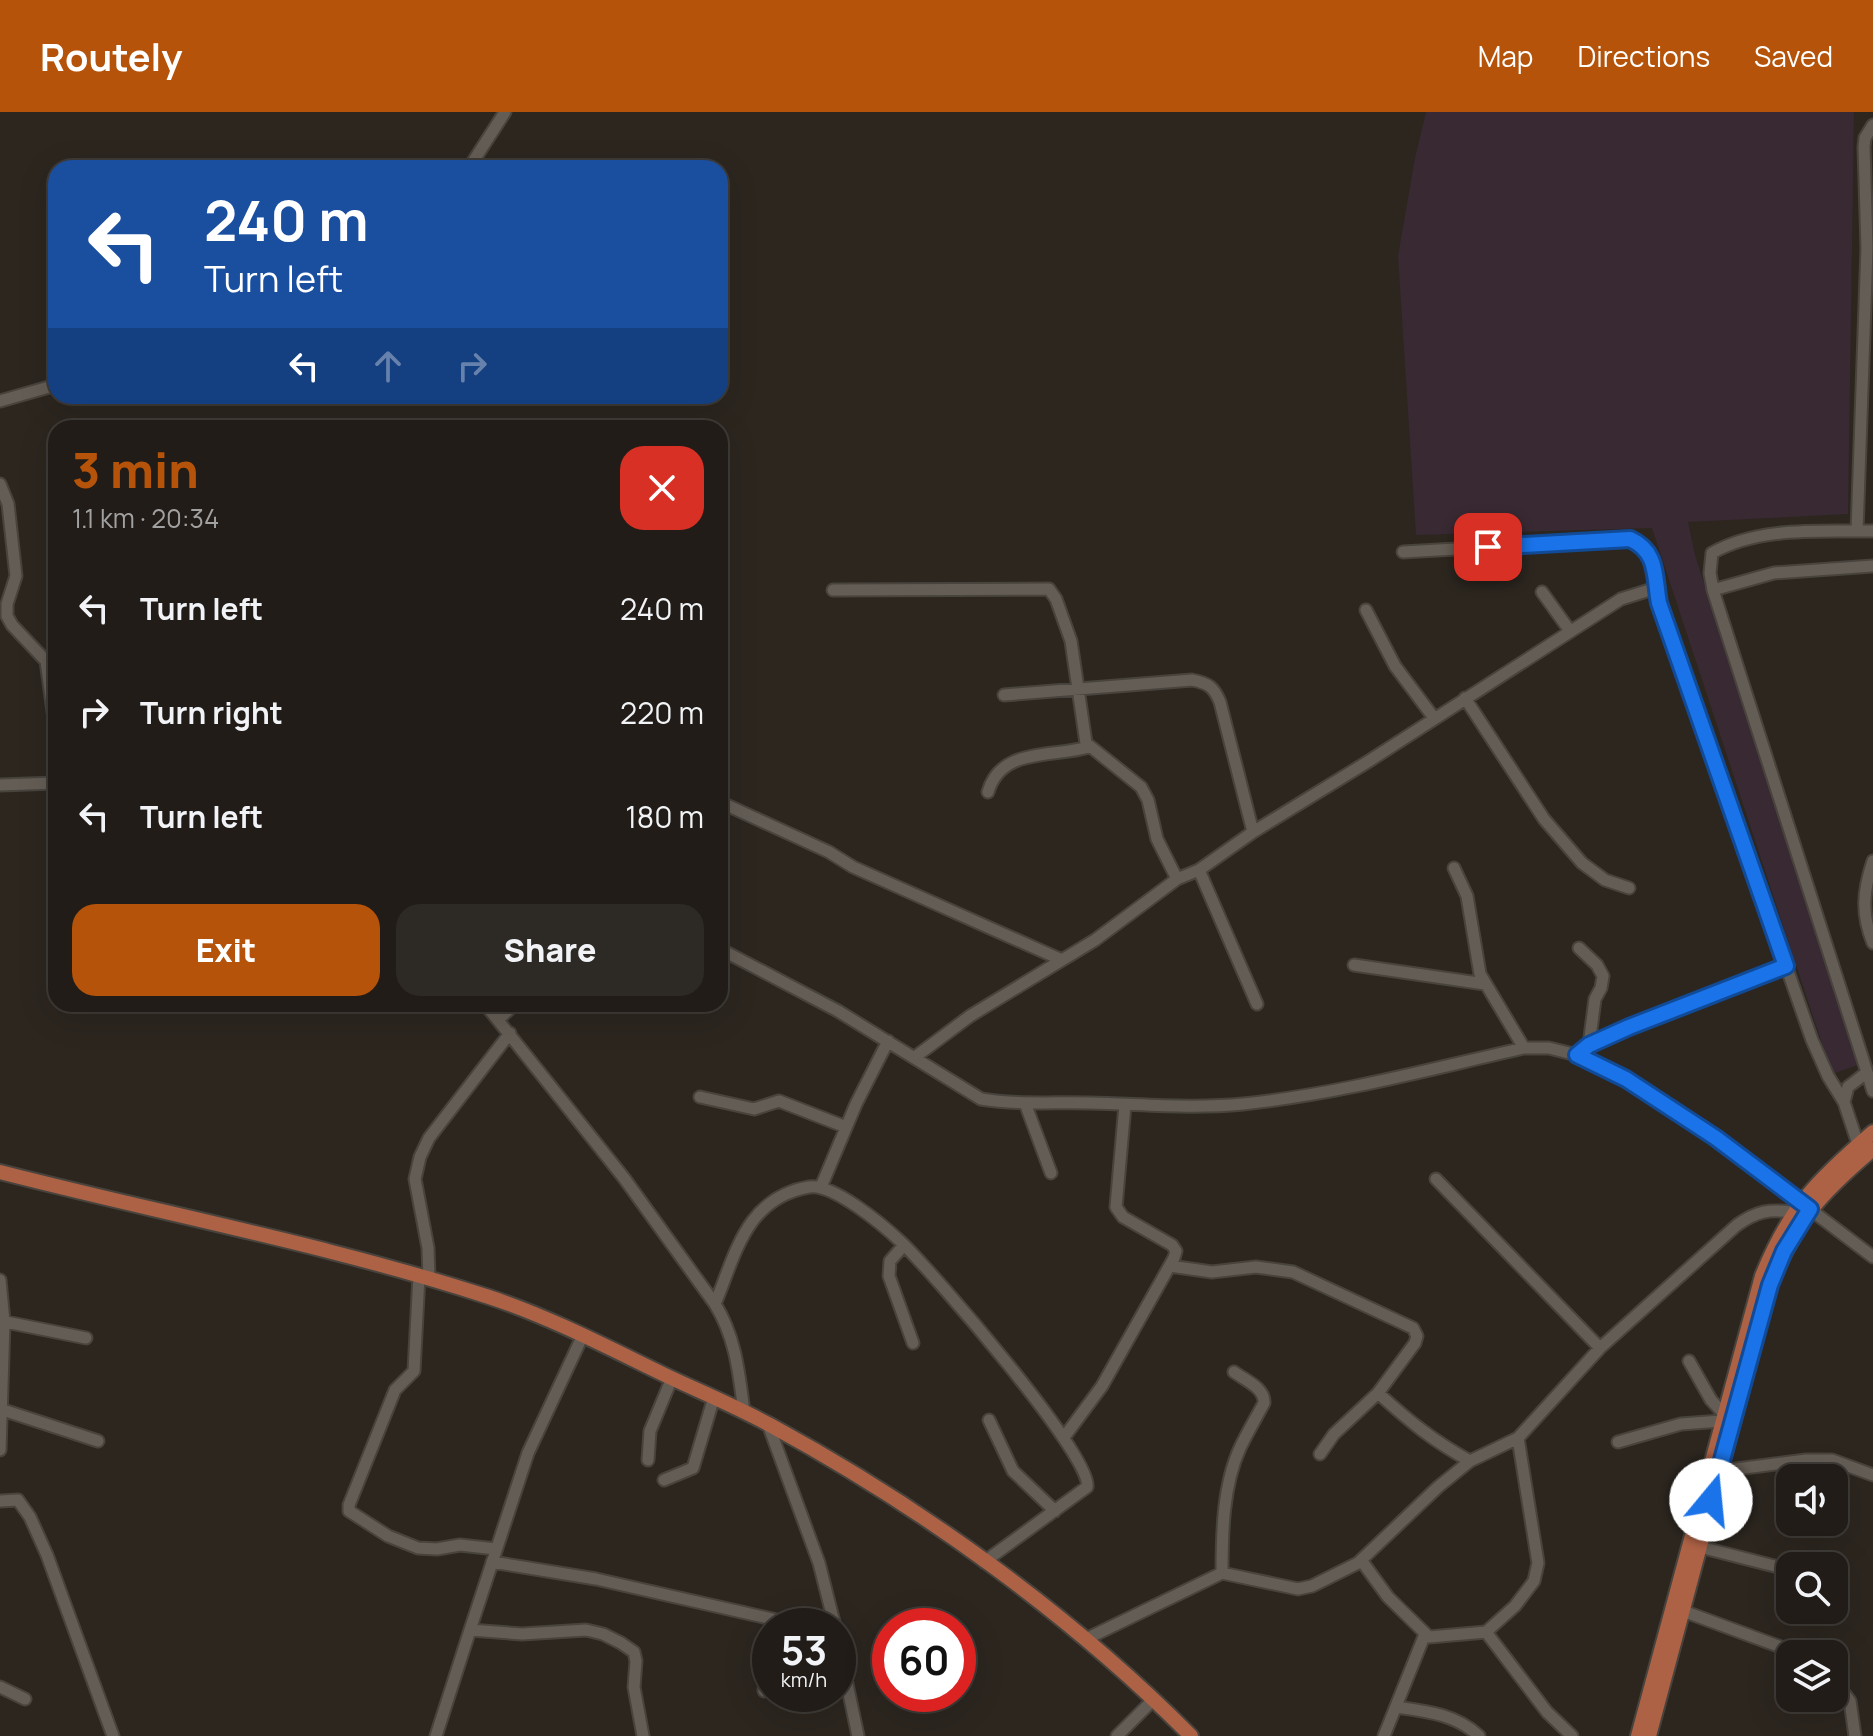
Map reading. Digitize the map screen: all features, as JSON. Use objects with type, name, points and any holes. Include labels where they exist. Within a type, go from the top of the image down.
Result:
[{"type":"main road","points":[[1638,1736],[1762,1276],[1773,1248],[1827,1172],[1866,1147],[1873,1132]]},
{"type":"main road","points":[[0,1172],[376,1263],[493,1298],[583,1335],[714,1397],[878,1487],[984,1562],[1086,1639],[1191,1736]]},
{"type":"main road","points":[[1649,1736],[1770,1285],[1802,1207]]},
{"type":"street","points":[[474,160],[505,112]]},
{"type":"street","points":[[1857,531],[1868,367],[1870,248],[1864,147],[1865,138],[1873,125]]},
{"type":"street","points":[[0,401],[48,387]]},
{"type":"street","points":[[0,484],[8,504],[16,576],[7,604],[7,616],[46,661],[48,675]]},
{"type":"street","points":[[1873,531],[1757,537],[1728,544],[1712,553],[1710,573],[1873,1091]]},
{"type":"street","points":[[1403,552],[1630,539],[1641,543],[1649,553],[1657,573],[1656,588],[1812,1040],[1866,1147]]},
{"type":"street","points":[[1713,590],[1774,573],[1873,566]]},
{"type":"street","points":[[915,1057],[970,1016],[1095,940],[1177,879],[1199,870],[1253,832],[1621,599],[1656,588]]},
{"type":"street","points":[[833,590],[1049,589],[1056,599],[1071,641],[1085,738],[1089,747],[1141,787],[1148,800],[1157,839],[1177,879]]},
{"type":"street","points":[[1542,592],[1570,631]]},
{"type":"street","points":[[1366,610],[1395,666],[1434,718]]},
{"type":"street","points":[[1004,695],[1192,680],[1207,682],[1220,702],[1253,832]]},
{"type":"street","points":[[1465,698],[1544,819],[1582,863],[1605,880],[1629,888]]},
{"type":"street","points":[[988,792],[992,776],[1008,763],[1089,747]]},
{"type":"street","points":[[0,785],[48,783]]},
{"type":"street","points":[[728,806],[829,852],[853,867],[1062,960]]},
{"type":"street","points":[[1873,861],[1864,890],[1863,909],[1873,943]]},
{"type":"street","points":[[1454,868],[1467,896],[1476,955],[1485,984],[1524,1048]]},
{"type":"street","points":[[1199,870],[1257,1004]]},
{"type":"street","points":[[1579,948],[1597,965],[1603,976],[1595,999],[1589,1045]]},
{"type":"street","points":[[728,953],[838,1011],[981,1099],[1125,1105],[1241,1104],[1369,1085],[1524,1048],[1549,1048],[1577,1055],[1607,1068],[1703,1129],[1802,1207],[1873,1257]]},
{"type":"street","points":[[1354,965],[1485,984]]},
{"type":"street","points":[[1577,1055],[1589,1045],[1629,1027],[1786,966]]},
{"type":"street","points":[[492,1012],[624,1178],[727,1323],[736,1353],[744,1412]]},
{"type":"street","points":[[499,1019],[506,1012]]},
{"type":"street","points":[[496,1549],[460,1545],[446,1549],[418,1548],[388,1536],[349,1511],[349,1505],[395,1390],[414,1371],[428,1248],[415,1179],[420,1157],[429,1138],[510,1033]]},
{"type":"street","points":[[821,1187],[888,1041]]},
{"type":"street","points":[[1844,1102],[1848,1087],[1866,1073]]},
{"type":"street","points":[[700,1097],[754,1109],[779,1101],[846,1127]]},
{"type":"street","points":[[1025,1103],[1051,1173]]},
{"type":"street","points":[[1065,1436],[1102,1386],[1176,1251],[1172,1245],[1123,1217],[1116,1207],[1125,1105]]},
{"type":"street","points":[[1436,1179],[1600,1348]]},
{"type":"street","points":[[715,1304],[742,1238],[764,1206],[797,1190],[821,1187],[865,1212],[904,1245],[997,1349],[1039,1407],[1065,1436],[1089,1482],[1087,1487],[984,1562]]},
{"type":"street","points":[[1086,1639],[1222,1573],[1298,1589],[1312,1586],[1361,1560],[1470,1461],[1518,1438],[1600,1348],[1737,1225],[1754,1213],[1802,1207]]},
{"type":"street","points":[[904,1245],[890,1261],[889,1276],[913,1343]]},
{"type":"street","points":[[1170,1266],[1212,1272],[1256,1267],[1293,1272],[1413,1328],[1417,1336],[1415,1343],[1378,1393],[1334,1434],[1320,1454]]},
{"type":"street","points":[[0,1280],[3,1410],[0,1450]]},
{"type":"street","points":[[2,1322],[86,1338]]},
{"type":"street","points":[[436,1736],[528,1453],[583,1335]]},
{"type":"street","points":[[1618,1442],[1681,1424],[1722,1417],[1689,1361]]},
{"type":"street","points":[[1222,1573],[1222,1544],[1230,1484],[1239,1451],[1265,1397],[1234,1372]]},
{"type":"street","points":[[648,1460],[650,1431],[672,1378]]},
{"type":"street","points":[[1378,1393],[1415,1428],[1470,1461]]},
{"type":"street","points":[[664,1480],[693,1468],[714,1397]]},
{"type":"street","points":[[3,1410],[98,1441]]},
{"type":"street","points":[[989,1420],[1013,1471],[1055,1511]]},
{"type":"street","points":[[768,1424],[819,1563],[830,1608]]},
{"type":"street","points":[[1361,1560],[1388,1597],[1429,1637],[1486,1632],[1515,1606],[1534,1581],[1538,1563],[1518,1438]]},
{"type":"street","points":[[1721,1471],[1806,1460],[1832,1460],[1873,1475]]},
{"type":"street","points":[[0,1501],[18,1500],[30,1517],[47,1555],[113,1736]]},
{"type":"street","points":[[1700,1547],[1776,1566]]},
{"type":"street","points":[[492,1562],[596,1579],[752,1615]]},
{"type":"street","points":[[1683,1611],[1776,1645]]},
{"type":"street","points":[[470,1630],[522,1634],[586,1630],[621,1643],[634,1652],[634,1687],[643,1736]]},
{"type":"street","points":[[1486,1632],[1547,1712],[1572,1736]]},
{"type":"street","points":[[1384,1736],[1425,1634]]},
{"type":"street","points":[[0,1687],[25,1699]]},
{"type":"street","points":[[1848,1698],[1855,1736]]},
{"type":"street","points":[[1117,1736],[1153,1700]]},
{"type":"street","points":[[1396,1707],[1452,1718],[1479,1736]]},
{"type":"street","points":[[853,1712],[858,1736]]},
{"type":"shaded area","points":[[1426,112],[1854,112],[1848,514],[1688,522],[1695,555],[1858,1065],[1832,1074],[1652,528],[1416,535],[1398,256]]},
{"type":"route","points":[[1488,547],[1630,539],[1641,543],[1649,553],[1657,573],[1659,603],[1786,966],[1629,1027],[1589,1045],[1577,1055],[1626,1079],[1716,1138],[1810,1209],[1784,1251],[1770,1285],[1711,1500]]}]
